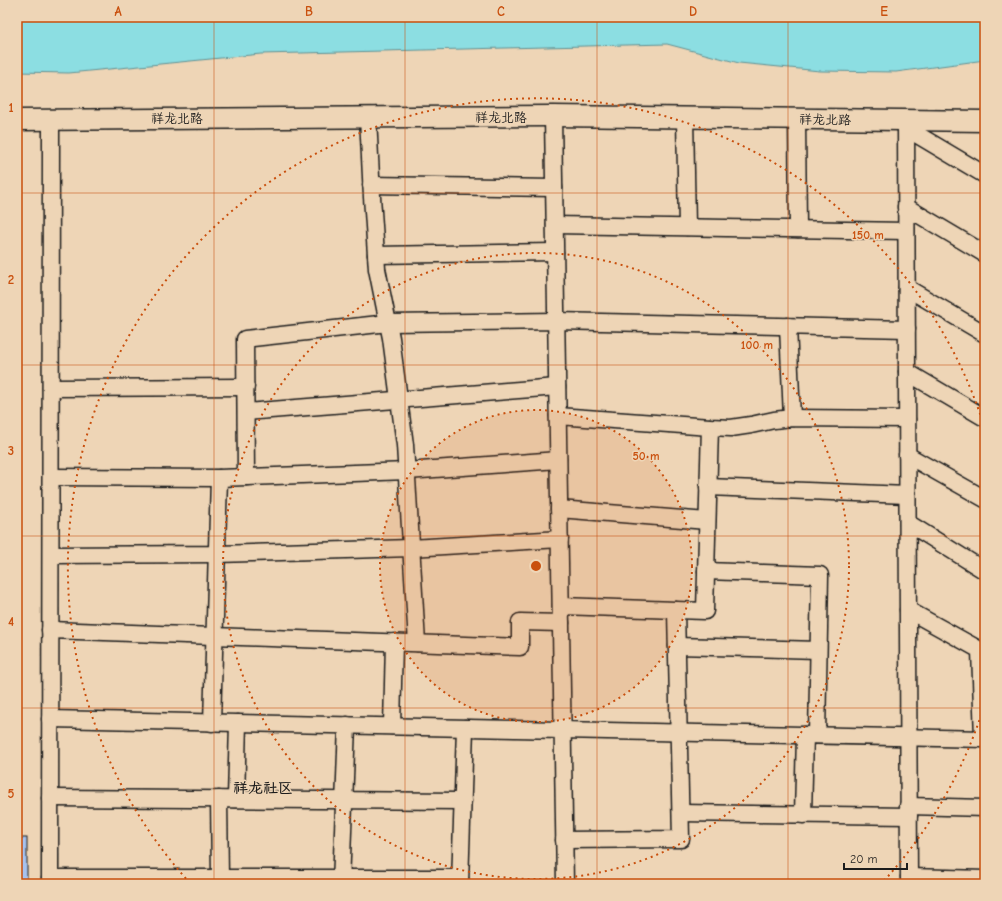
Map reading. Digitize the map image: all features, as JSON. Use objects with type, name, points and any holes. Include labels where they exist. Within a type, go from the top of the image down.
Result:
[{"type":"street","name":"祥龙北路","points":[[17,120],[553,116],[797,119],[906,124],[985,121]]},
{"type":"street","points":[[553,116],[565,884]]},
{"type":"street","points":[[368,117],[377,269],[391,338],[405,445],[417,643]]},
{"type":"street","points":[[685,118],[687,227]]},
{"type":"street","points":[[51,119],[50,881],[460,881],[465,728]]},
{"type":"street","points":[[797,119],[798,229]]},
{"type":"street","points":[[906,124],[985,175]]},
{"type":"street","points":[[906,124],[909,881],[985,879]]},
{"type":"street","points":[[371,185],[554,188]]},
{"type":"street","points":[[906,207],[985,254]]},
{"type":"street","points":[[555,225],[906,231]]},
{"type":"street","points":[[376,255],[555,252]]},
{"type":"street","points":[[907,288],[985,334]]},
{"type":"street","points":[[246,477],[245,339],[388,324],[556,321],[907,329]]},
{"type":"street","points":[[788,326],[792,418]]},
{"type":"street","points":[[907,372],[985,418]]},
{"type":"street","points":[[51,388],[246,387]]},
{"type":"street","points":[[246,412],[557,387]]},
{"type":"street","points":[[558,416],[732,428],[792,418],[907,419]]},
{"type":"street","points":[[561,606],[705,611],[710,427]]},
{"type":"street","points":[[907,454],[985,499]]},
{"type":"street","points":[[51,477],[219,478],[407,471],[558,460]]},
{"type":"street","points":[[212,722],[219,478]]},
{"type":"street","points":[[708,487],[907,495]]},
{"type":"street","points":[[559,509],[707,522]]},
{"type":"street","points":[[908,523],[985,571]]},
{"type":"street","points":[[51,555],[217,554],[412,548],[560,539]]},
{"type":"street","points":[[706,571],[820,575],[818,650],[804,815]]},
{"type":"street","points":[[564,840],[681,839],[676,610]]},
{"type":"street","points":[[50,719],[984,739],[982,647],[908,610]]},
{"type":"street","points":[[50,630],[520,647],[520,622],[561,623]]},
{"type":"street","points":[[392,726],[394,642]]},
{"type":"street","points":[[677,646],[818,650]]},
{"type":"street","points":[[236,799],[238,723]]},
{"type":"street","points":[[341,881],[347,725]]},
{"type":"street","points":[[50,798],[463,801]]},
{"type":"street","points":[[210,880],[219,799]]},
{"type":"street","points":[[680,813],[804,815],[985,808]]},
{"type":"water","points":[[17,17],[985,17],[985,60],[896,72],[820,71],[739,63],[667,44],[261,54],[69,73],[17,72]]},
{"type":"building","points":[[17,838],[27,838],[27,884],[17,884]]},
{"type":"district","name":"祥龙社区","points":[[263,788]]}]
